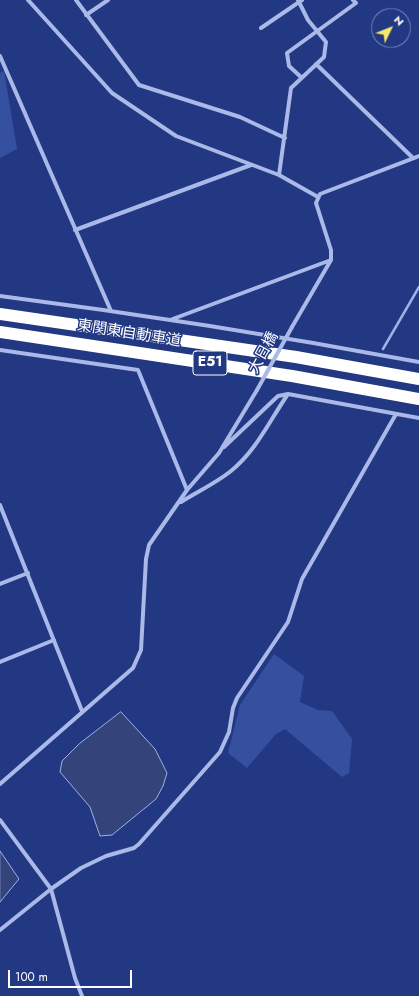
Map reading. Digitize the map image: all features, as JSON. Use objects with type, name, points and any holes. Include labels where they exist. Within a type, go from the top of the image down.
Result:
[{"type":"highway","name":"東関東自動車道","points":[[0,314],[296,357],[419,379]]},
{"type":"highway","name":"東関東自動車道","points":[[0,332],[292,376],[419,399]]},
{"type":"street","points":[[28,0],[112,92],[176,136],[279,175],[318,197]]},
{"type":"street","points":[[76,0],[139,85],[240,117],[285,138]]},
{"type":"street","points":[[86,15],[108,0]]},
{"type":"street","points":[[302,78],[290,66],[287,53],[316,30],[356,4],[353,0]]},
{"type":"street","points":[[261,28],[299,1],[308,20],[326,42],[324,57],[292,88],[279,175]]},
{"type":"street","points":[[0,56],[111,311]]},
{"type":"street","points":[[316,64],[413,158]]},
{"type":"street","points":[[170,320],[331,260],[330,250],[316,203],[320,194],[419,156]]},
{"type":"street","points":[[75,230],[251,165]]},
{"type":"street","name":"大日橋","points":[[219,453],[257,390],[331,260]]},
{"type":"street","points":[[0,296],[170,320],[309,342],[419,362]]},
{"type":"street","points":[[0,350],[138,370],[187,490]]},
{"type":"street","points":[[181,502],[231,471],[246,456],[274,418],[288,394]]},
{"type":"street","points":[[0,784],[82,710],[133,668],[141,650],[146,559],[150,545],[181,502],[187,490],[219,453],[278,396],[288,394],[419,418]]},
{"type":"street","points":[[0,930],[80,868],[106,856],[134,848],[220,752],[229,732],[233,708],[237,698],[288,622],[302,579],[396,414]]},
{"type":"street","points":[[0,505],[82,710]]},
{"type":"street","points":[[0,584],[28,573]]},
{"type":"street","points":[[0,662],[54,640]]},
{"type":"street","points":[[0,820],[51,889],[75,978],[82,996]]},
{"type":"shaded area","points":[[4,71],[17,149],[0,158],[0,73]]},
{"type":"shaded area","points":[[274,654],[304,676],[300,702],[318,710],[332,711],[352,739],[349,773],[342,777],[285,729],[276,734],[247,768],[228,753],[240,705]]},
{"type":"shaded area","points":[[121,712],[155,749],[167,773],[163,786],[156,799],[112,835],[100,836],[90,807],[60,772],[62,761],[79,744]]},
{"type":"shaded area","points":[[0,851],[19,879],[0,902]]},
{"type":"waterway","points":[[383,349],[419,287]]}]
